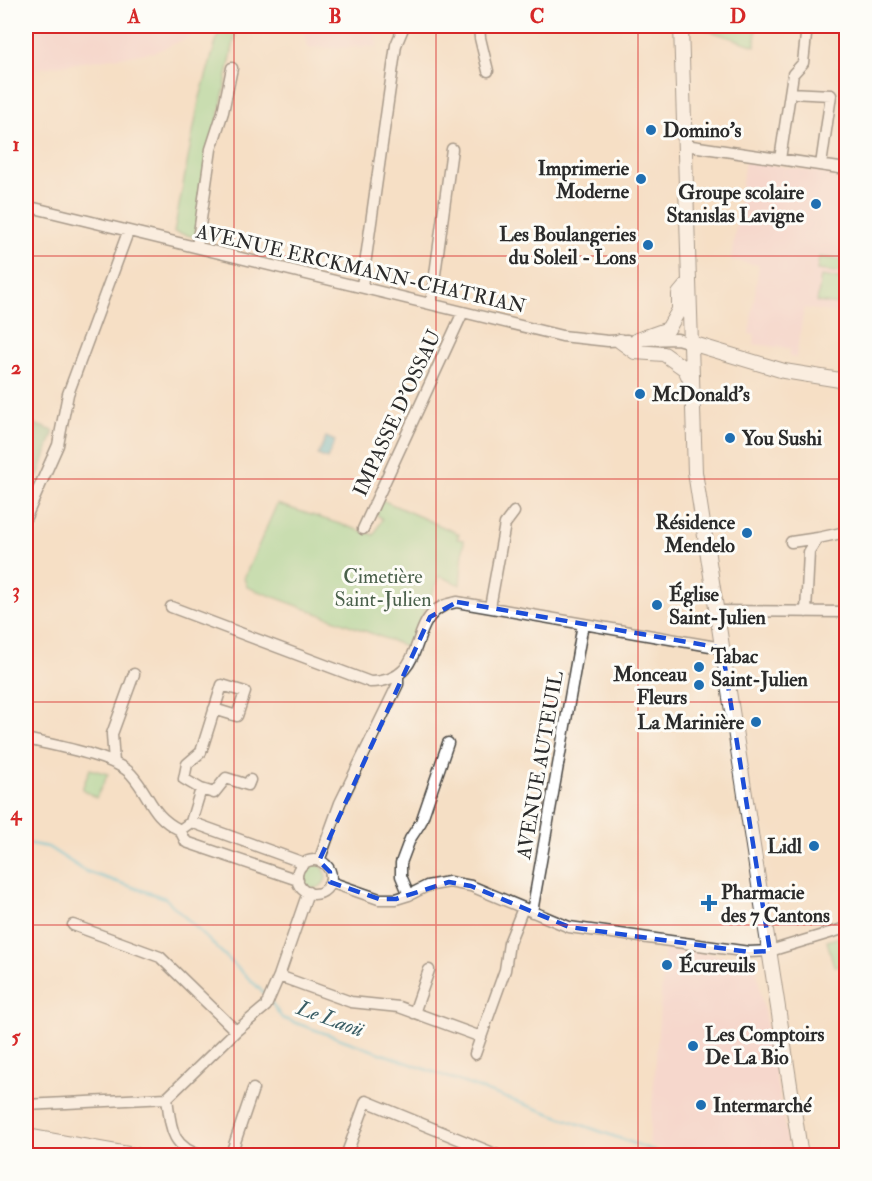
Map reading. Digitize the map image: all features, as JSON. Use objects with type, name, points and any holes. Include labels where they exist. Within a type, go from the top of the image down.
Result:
[{"type":"main road","points":[[681,26],[695,472],[801,1155]]},
{"type":"main road","points":[[637,340],[668,329],[679,310],[678,294],[689,282]]},
{"type":"main road","points":[[620,341],[635,351],[664,354],[675,360],[684,369],[692,384]]},
{"type":"main road","points":[[691,343],[784,371],[846,381]]},
{"type":"main road","points":[[26,1136],[139,1155]]},
{"type":"main road","points":[[26,1150],[76,1155]]},
{"type":"street","points":[[362,286],[396,45],[400,29],[404,26]]},
{"type":"street","points":[[479,26],[489,71]]},
{"type":"street","points":[[780,159],[794,75],[803,63],[807,26]]},
{"type":"street","points":[[197,248],[211,149],[223,112],[232,68]]},
{"type":"street","points":[[790,93],[831,95],[821,165]]},
{"type":"street","points":[[685,145],[846,169]]},
{"type":"street","points":[[431,304],[452,149]]},
{"type":"street","name":"AVENUE ERCKMANN-CHATRIAN","points":[[26,206],[562,336],[620,341],[677,339],[691,343]]},
{"type":"street","points":[[26,517],[58,446],[68,394],[128,232]]},
{"type":"street","name":"IMPASSE D'OSSAU","points":[[363,530],[463,312]]},
{"type":"street","points":[[490,607],[505,524],[514,512]]},
{"type":"street","points":[[791,542],[846,532]]},
{"type":"street","points":[[806,612],[809,552],[818,538]]},
{"type":"street","points":[[171,607],[370,682],[385,681],[398,676],[407,666],[430,617],[442,606],[457,602],[722,648]]},
{"type":"street","points":[[717,611],[846,612]]},
{"type":"street","name":"AVENUE AUTEUIL","points":[[475,1054],[505,970],[509,943],[528,910],[583,624]]},
{"type":"street","points":[[114,763],[112,734],[134,674]]},
{"type":"street","points":[[319,861],[340,803],[398,684],[398,676]]},
{"type":"street","points":[[214,709],[201,752],[187,764],[184,779],[201,789],[214,793],[226,778],[248,785],[250,780]]},
{"type":"street","points":[[26,739],[114,763],[130,773],[155,811],[168,824],[180,830],[186,842],[298,880]]},
{"type":"street","points":[[409,895],[401,876],[401,863],[410,839],[421,822],[448,743]]},
{"type":"street","points":[[180,830],[191,822],[201,789]]},
{"type":"street","points":[[191,822],[304,863],[319,861],[328,867],[330,872],[330,882],[324,891],[314,893],[303,890],[298,880],[298,871],[304,863]]},
{"type":"street","points":[[330,882],[380,899],[396,899],[427,886],[449,882],[471,886],[568,927],[749,952],[770,951],[846,928]]},
{"type":"street","points":[[26,1105],[167,1098],[236,1031],[266,1006],[279,976],[308,892]]},
{"type":"street","points":[[73,925],[160,957],[236,1031]]},
{"type":"street","points":[[414,1013],[429,970]]},
{"type":"street","points":[[279,976],[351,1002],[399,1007],[481,1037]]},
{"type":"street","points":[[228,1155],[231,1154],[253,1089]]},
{"type":"street","points":[[167,1098],[171,1126],[178,1144],[191,1152],[203,1155]]},
{"type":"street","points":[[346,1155],[366,1101],[500,1155]]},
{"type":"highlighted area","points":[[457,602],[722,648],[770,951],[749,952],[569,927],[471,886],[449,882],[396,899],[379,899],[330,882],[330,872],[319,861],[430,617]]},
{"type":"shaded area","points":[[26,26],[214,26],[155,52],[26,70]]},
{"type":"shaded area","points":[[301,26],[380,26],[377,29],[377,47],[308,48]]},
{"type":"shaded area","points":[[745,161],[846,176],[846,314],[804,308],[796,358],[789,357],[790,349],[753,344],[755,335],[749,334],[759,265],[731,260]]},
{"type":"shaded area","points":[[665,947],[755,961],[790,1155],[680,1155],[649,1145]]},
{"type":"green space","points":[[230,26],[237,26],[195,237],[174,232],[199,101],[219,31]]},
{"type":"green space","points":[[696,26],[756,26],[755,46]]},
{"type":"green space","points":[[819,257],[844,260],[842,273],[817,270]]},
{"type":"green space","points":[[821,276],[846,280],[846,306],[817,302]]},
{"type":"green space","points":[[26,421],[54,431],[38,476],[26,473]]},
{"type":"green space","name":"Cimetière Saint-Julien","points":[[382,500],[459,534],[457,539],[464,540],[460,585],[440,576],[408,647],[247,587],[244,578],[277,504],[374,535],[382,519],[376,514]]},
{"type":"green space","points":[[90,769],[108,774],[96,798],[82,789]]},
{"type":"green space","points":[[314,864],[322,868],[326,876],[322,884],[314,888],[306,884],[302,876],[306,868]]},
{"type":"green space","points":[[846,935],[846,967],[834,966],[827,941]]},
{"type":"water","points":[[326,437],[335,441],[327,459],[318,455]]},
{"type":"waterway","name":"Le Laoü","points":[[26,843],[48,847],[85,871],[165,898],[267,996]]},
{"type":"waterway","name":"Le Laoü","points":[[271,1002],[282,1018],[669,1156]]},
{"type":"place","name":"Domino's","points":[[651,130]]},
{"type":"place","name":"Imprimerie Moderne","points":[[641,179]]},
{"type":"place","name":"Groupe scolaire Stanislas Lavigne","points":[[816,204]]},
{"type":"place","name":"Les Boulangeries du Soleil - Lons","points":[[648,245]]},
{"type":"place","name":"McDonald's","points":[[640,394]]},
{"type":"place","name":"You Sushi","points":[[730,438]]},
{"type":"place","name":"Résidence Mendelo","points":[[747,533]]},
{"type":"place","name":"Église Saint-Julien","points":[[657,605]]},
{"type":"place","name":"Tabac Saint-Julien","points":[[699,667]]},
{"type":"place","name":"Monceau Fleurs","points":[[699,685]]},
{"type":"place","name":"La Marinière","points":[[756,722]]},
{"type":"place","name":"Lidl","points":[[814,846]]},
{"type":"place","name":"Pharmacie des 7 Cantons","points":[[709,903]]},
{"type":"place","name":"Écureuils","points":[[667,965]]},
{"type":"place","name":"Les Comptoirs De La Bio","points":[[693,1046]]},
{"type":"place","name":"Intermarché","points":[[701,1105]]}]
